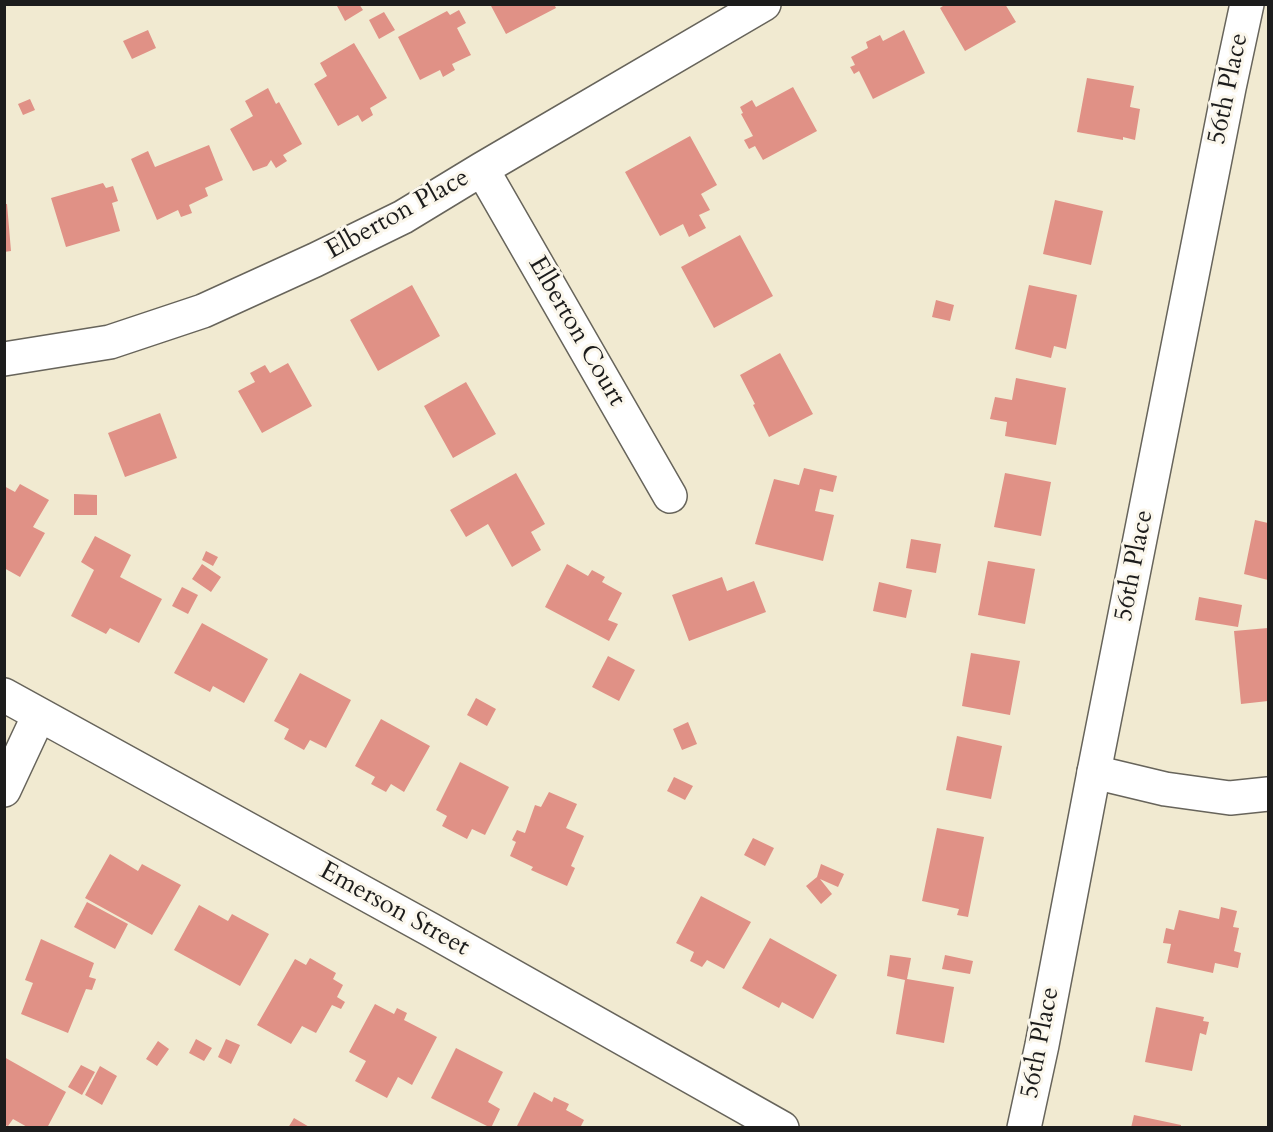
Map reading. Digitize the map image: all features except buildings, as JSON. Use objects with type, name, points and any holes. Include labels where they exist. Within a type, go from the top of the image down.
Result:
[{"type":"street","name":"Elberton Place","points":[[4,359],[110,342],[204,311],[403,218],[482,169],[764,4]]},
{"type":"street","name":"56th Place","points":[[1024,1128],[1228,88],[1248,4]]},
{"type":"street","name":"Elberton Court","points":[[482,169],[670,496]]},
{"type":"street","name":"Emerson Street","points":[[4,695],[431,930],[782,1128]]},
{"type":"street","points":[[4,790],[39,715]]},
{"type":"street","points":[[1094,772],[1165,789],[1230,798],[1269,794]]}]
